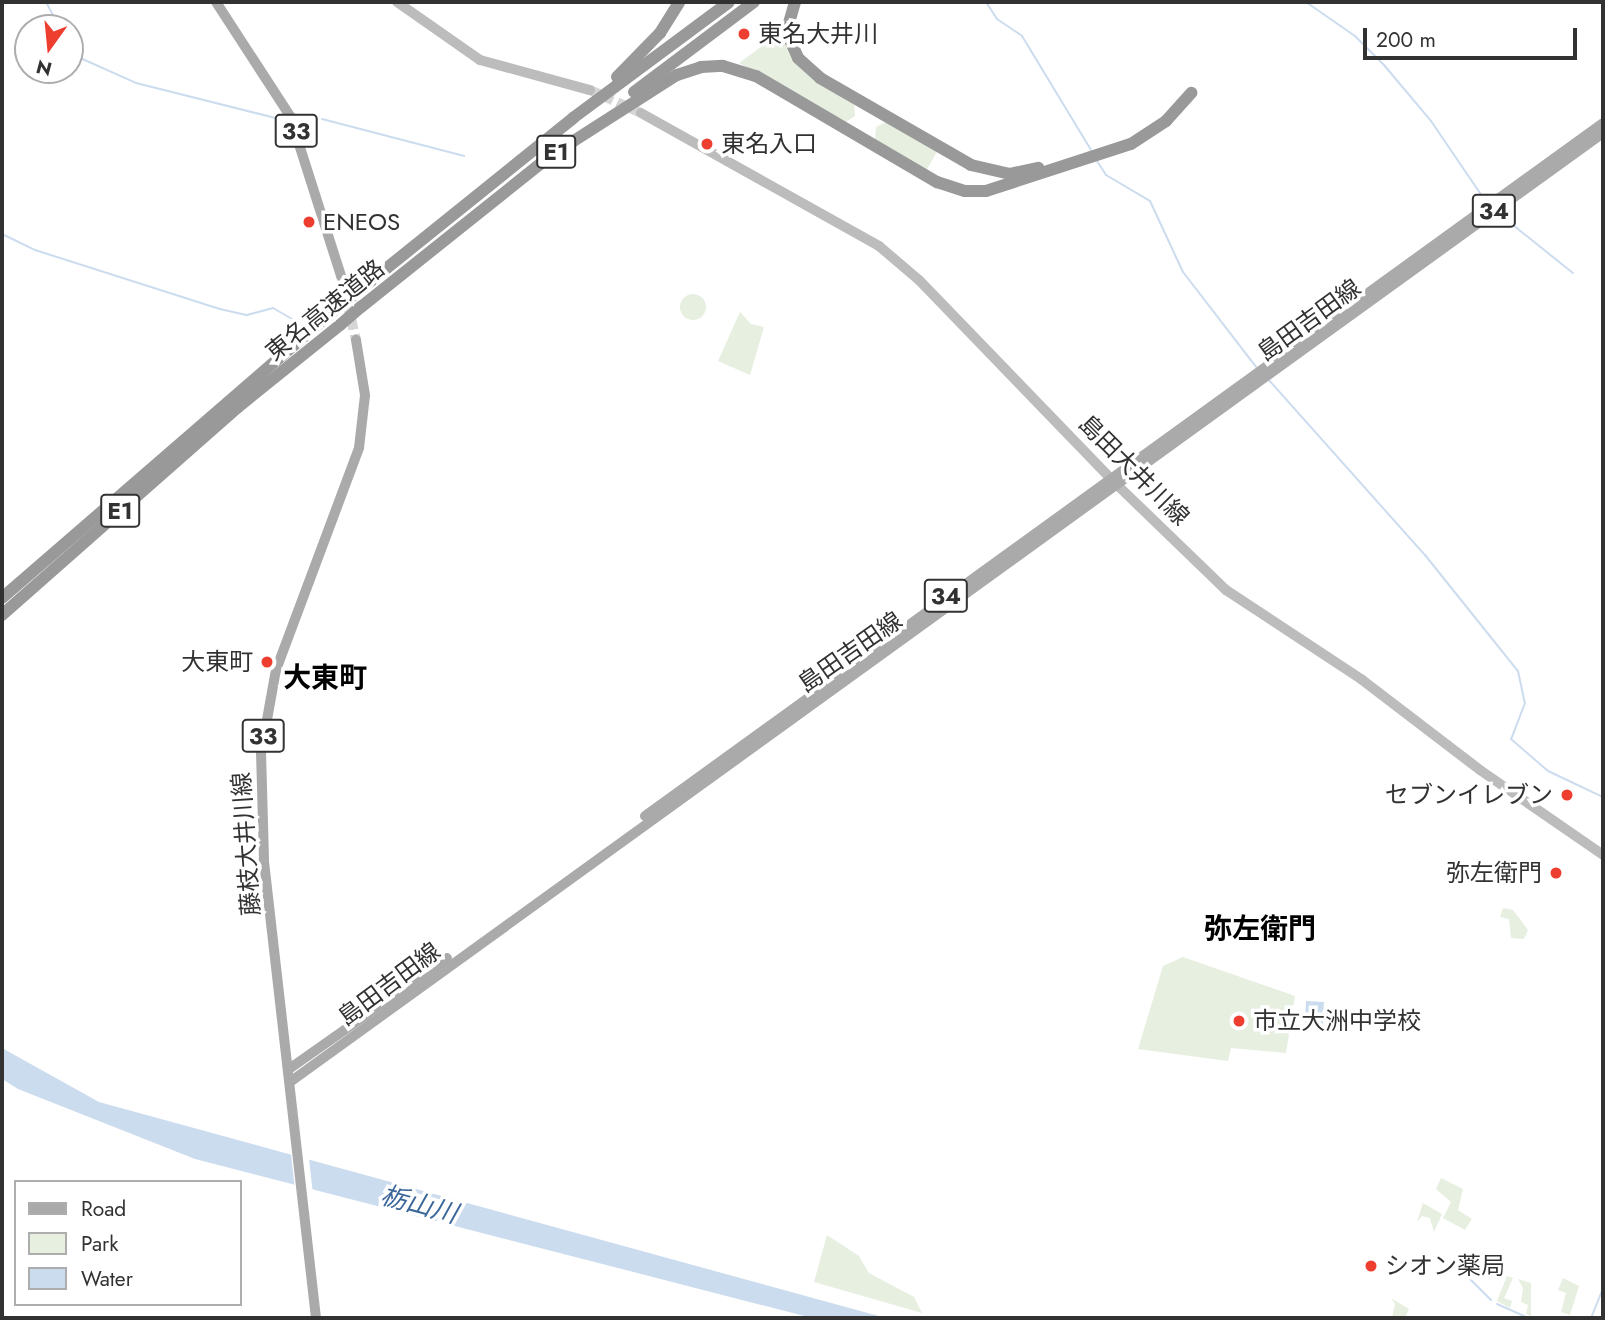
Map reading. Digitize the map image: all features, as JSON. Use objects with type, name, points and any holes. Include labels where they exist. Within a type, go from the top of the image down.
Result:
[{"type":"highway","points":[[573,118],[652,43],[679,2]]},
{"type":"highway","name":"東名高速道路","points":[[2,598],[337,308],[573,118],[729,2]]},
{"type":"highway","name":"東名高速道路","points":[[2,615],[238,407],[547,158],[754,2]]},
{"type":"highway","points":[[547,158],[677,75],[701,67],[723,66],[755,76],[937,182],[965,191],[986,191],[1131,144],[1166,121],[1191,93],[1120,142],[1028,172],[990,172],[961,160],[811,72],[791,42],[789,23],[795,2]]},
{"type":"main road","name":"33","points":[[216,2],[290,116],[341,276]]},
{"type":"main road","points":[[397,2],[480,60],[590,90]]},
{"type":"main road","name":"島田大井川線","points":[[641,113],[888,253],[919,279],[1114,482],[1241,603],[1362,679],[1480,770],[1603,855]]},
{"type":"main road","name":"島田吉田線","points":[[290,1082],[1603,123]]},
{"type":"main road","name":"島田吉田線","points":[[289,1069],[1603,133]]},
{"type":"main road","name":"藤枝大井川線","points":[[316,1318],[264,859],[261,753],[276,670],[359,449],[365,395],[356,340]]},
{"type":"green space","points":[[783,31],[792,57],[854,101],[855,116],[846,122],[739,63]]},
{"type":"green space","points":[[888,121],[938,150],[926,171],[875,142],[876,127]]},
{"type":"green space","points":[[693,294],[702,298],[706,307],[702,316],[693,320],[684,316],[680,307],[684,298]]},
{"type":"green space","points":[[740,312],[751,324],[764,327],[750,375],[718,361]]},
{"type":"green space","points":[[1503,908],[1513,910],[1528,930],[1524,939],[1511,938],[1509,919],[1500,917]]},
{"type":"green space","points":[[1183,957],[1295,996],[1286,1053],[1231,1048],[1228,1061],[1138,1049],[1163,966]]},
{"type":"green space","points":[[1441,1178],[1463,1189],[1458,1210],[1472,1219],[1465,1230],[1443,1218],[1451,1202],[1436,1189]]},
{"type":"green space","points":[[1423,1203],[1442,1214],[1434,1232],[1430,1218],[1422,1216],[1417,1222]]},
{"type":"green space","points":[[827,1235],[859,1256],[869,1273],[914,1297],[922,1313],[814,1282]]},
{"type":"green space","points":[[1507,1276],[1513,1278],[1504,1298],[1512,1301],[1510,1308],[1497,1301]]},
{"type":"green space","points":[[1563,1278],[1579,1286],[1570,1315],[1561,1312],[1566,1293],[1558,1290]]},
{"type":"green space","points":[[1518,1279],[1531,1283],[1531,1316],[1526,1314],[1528,1305],[1521,1302],[1523,1288]]},
{"type":"green space","points":[[1391,1298],[1409,1309],[1405,1318],[1392,1318],[1395,1304]]},
{"type":"water","points":[[1306,1001],[1324,1002],[1323,1028],[1305,1027]]},
{"type":"water","name":"栃山川","points":[[2,1048],[99,1102],[886,1318],[812,1318],[195,1159],[18,1089],[2,1079]]},
{"type":"pier","points":[[291,1154],[309,1159],[313,1194],[295,1190]]},
{"type":"waterway","points":[[46,2],[52,14]]},
{"type":"waterway","points":[[986,2],[997,19],[1022,36],[1091,150]]},
{"type":"waterway","points":[[1306,2],[1355,36],[1384,65],[1431,121],[1486,202]]},
{"type":"waterway","points":[[84,60],[136,83],[279,119]]},
{"type":"waterway","points":[[322,119],[464,156]]},
{"type":"waterway","points":[[1097,161],[1106,175],[1150,201],[1183,272],[1257,368]]},
{"type":"waterway","points":[[1498,213],[1573,273]]},
{"type":"waterway","points":[[2,234],[35,250],[220,309],[247,315],[273,308],[292,319]]},
{"type":"waterway","points":[[1268,379],[1425,555],[1518,671],[1525,703],[1511,739],[1548,771],[1603,797]]},
{"type":"waterway","points":[[1450,1267],[1462,1271],[1491,1300]]},
{"type":"waterway","points":[[1591,1318],[1603,1289]]},
{"type":"waterway","points":[[1497,1304],[1529,1318]]},
{"type":"tunnel","points":[[590,90],[641,113]]},
{"type":"tunnel","points":[[341,276],[356,340]]},
{"type":"place","name":"東名大井川","points":[[744,34]]},
{"type":"place","name":"東名入口","points":[[707,144]]},
{"type":"place","name":"ENEOS","points":[[309,222]]},
{"type":"place","name":"大東町","points":[[267,662]]},
{"type":"place","name":"セブンイレブン","points":[[1567,795]]},
{"type":"place","name":"弥左衛門","points":[[1556,873]]},
{"type":"place","name":"市立大洲中学校","points":[[1239,1021]]},
{"type":"place","name":"シオン薬局","points":[[1371,1266]]},
{"type":"district","name":"大東町","points":[[325,678]]},
{"type":"district","name":"弥左衛門","points":[[1260,929]]}]
